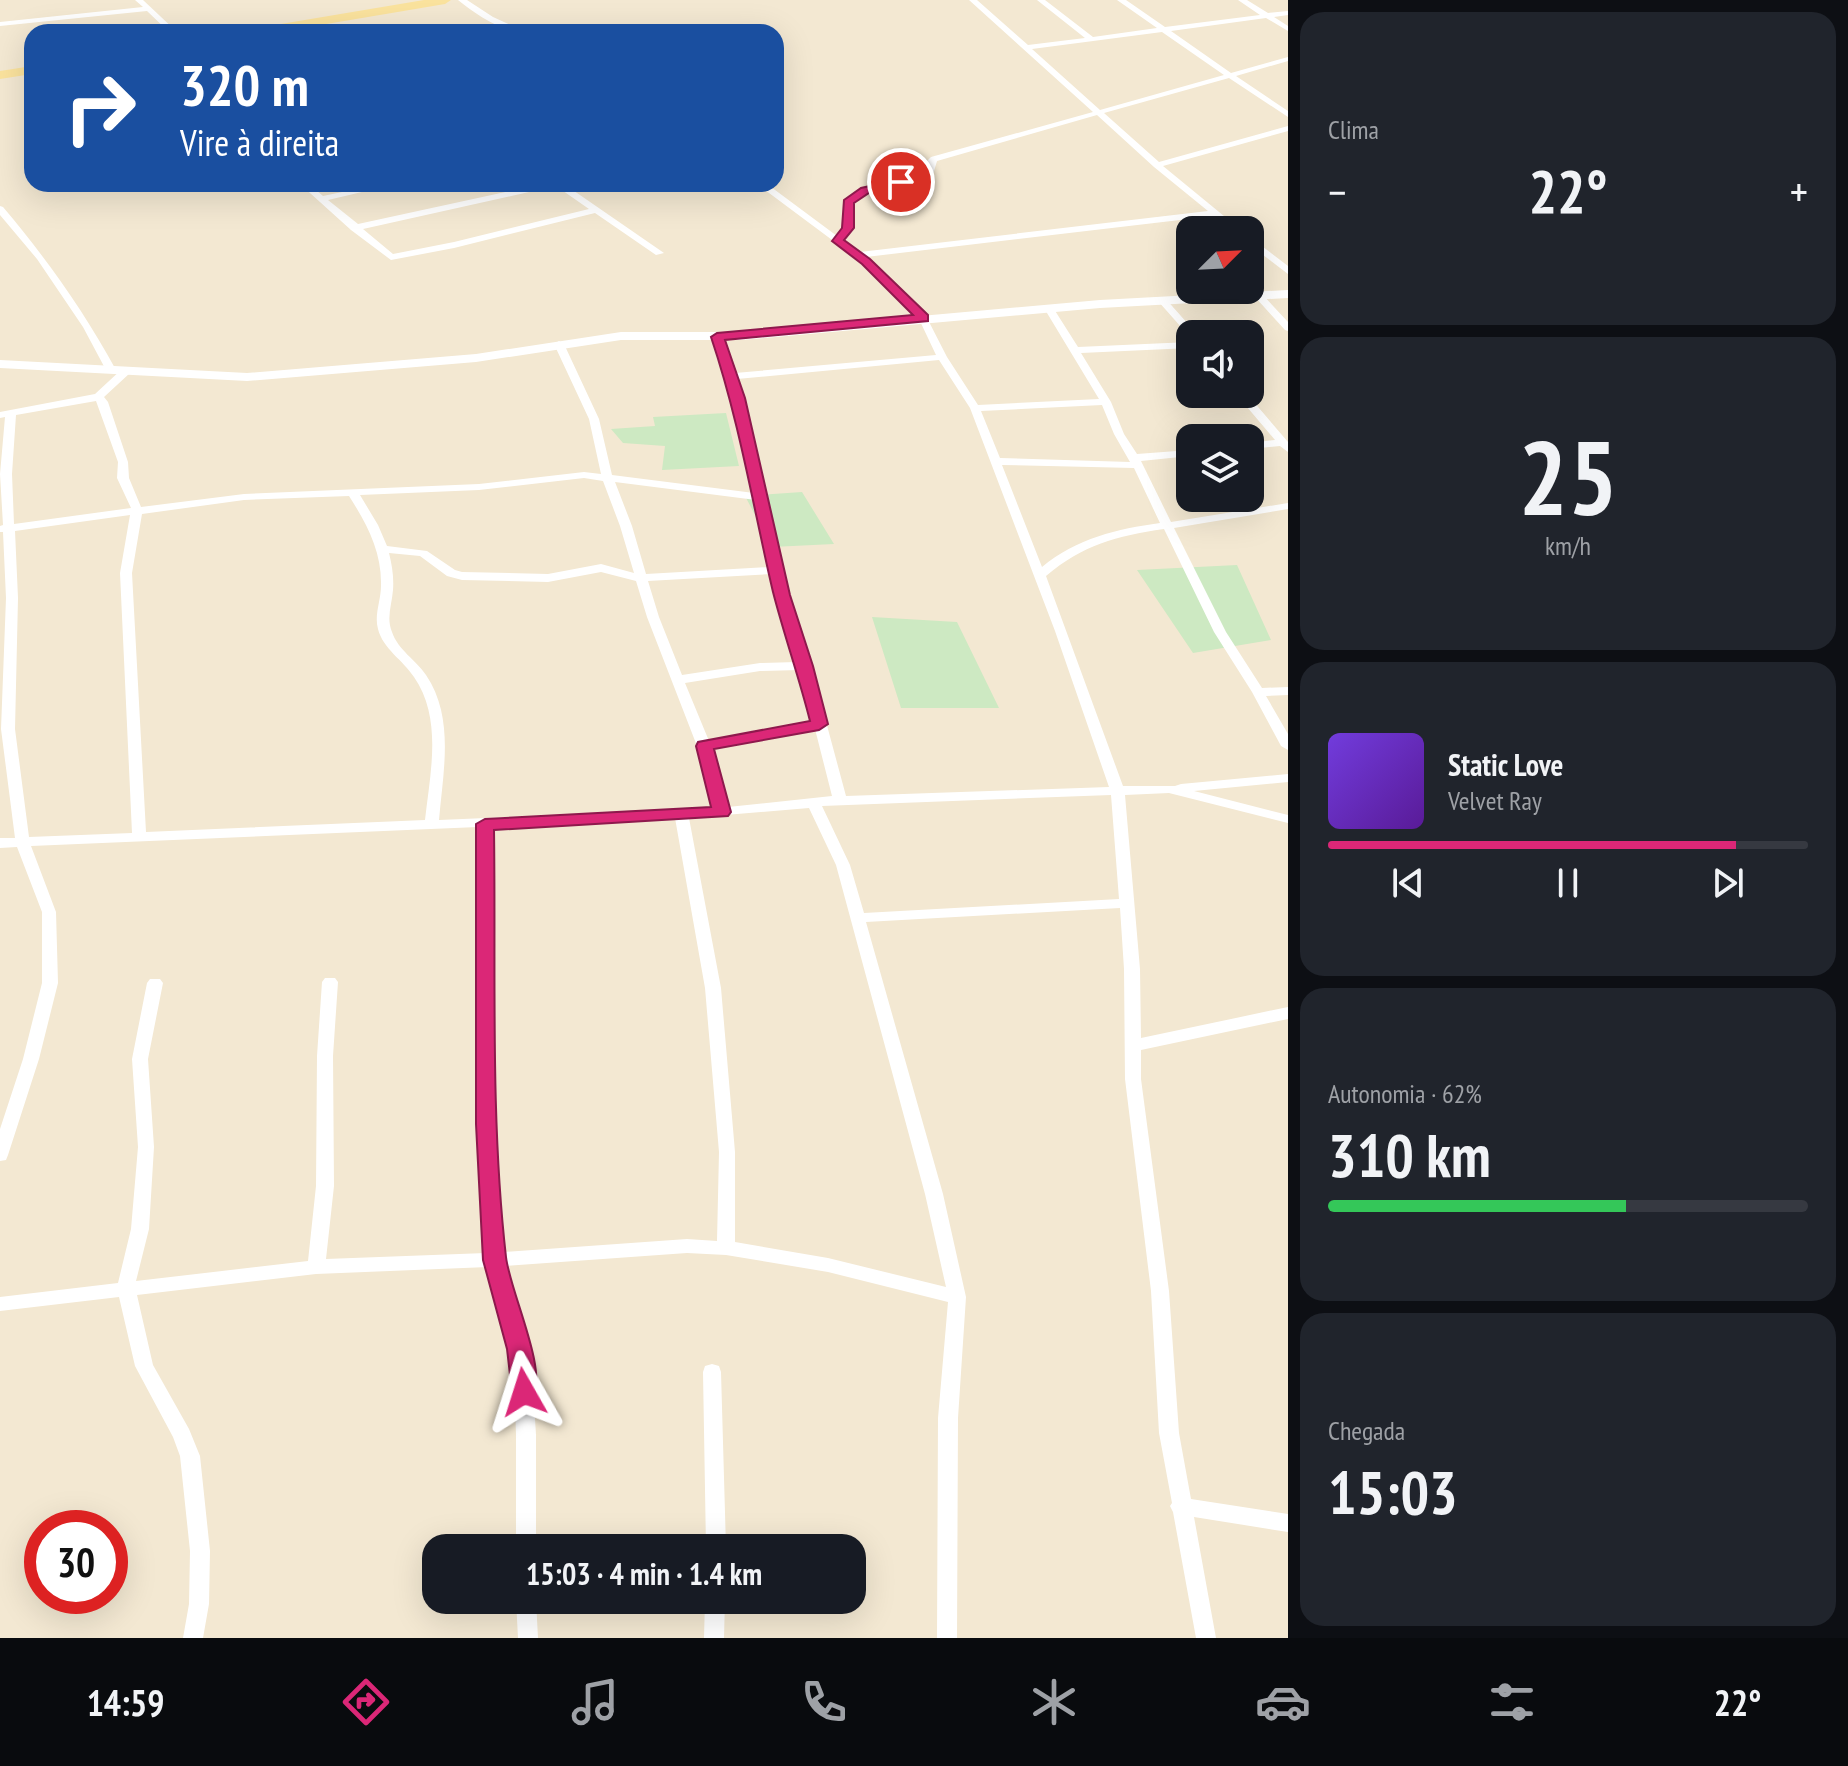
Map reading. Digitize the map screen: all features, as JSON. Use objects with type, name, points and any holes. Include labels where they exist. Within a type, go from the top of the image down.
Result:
[{"type":"main road","points":[[304,24],[445,0]]},
{"type":"main road","points":[[0,75],[24,71]]},
{"type":"street","points":[[139,0],[164,24]]},
{"type":"street","points":[[462,0],[502,24]]},
{"type":"street","points":[[973,0],[1157,165],[1220,216]]},
{"type":"street","points":[[1041,0],[1091,39]]},
{"type":"street","points":[[1121,0],[1288,115]]},
{"type":"street","points":[[1242,0],[1288,29]]},
{"type":"street","points":[[0,24],[148,9]]},
{"type":"street","points":[[1025,48],[1288,13]]},
{"type":"street","points":[[838,241],[848,228],[848,202],[856,195],[876,187],[929,176],[934,159],[1288,59]]},
{"type":"street","points":[[1157,165],[1288,128]]},
{"type":"street","points":[[313,192],[388,256],[396,257],[598,210]]},
{"type":"street","points":[[321,199],[354,192]]},
{"type":"street","points":[[354,228],[519,192]]},
{"type":"street","points":[[569,192],[659,253]]},
{"type":"street","points":[[773,192],[858,255],[923,318],[942,357],[975,408],[1118,793],[1128,903],[1135,1093],[1160,1291],[1169,1433],[1206,1638]]},
{"type":"street","points":[[0,209],[40,257],[88,327],[111,370]]},
{"type":"street","points":[[858,255],[1216,213]]},
{"type":"street","points":[[821,225],[847,219]]},
{"type":"street","points":[[1264,251],[1288,271]]},
{"type":"street","points":[[1264,295],[1288,294]]},
{"type":"street","points":[[0,364],[247,377],[476,358],[621,336],[717,337],[1176,298]]},
{"type":"street","points":[[1161,299],[1180,320]]},
{"type":"street","points":[[1264,302],[1288,328]]},
{"type":"street","points":[[1049,308],[1106,402],[1119,434],[1220,632],[1288,746]]},
{"type":"street","points":[[717,337],[732,376],[777,570],[840,800]]},
{"type":"street","points":[[559,344],[594,419],[607,477],[626,526],[640,578],[704,746],[722,812]]},
{"type":"street","points":[[1076,350],[1176,346]]},
{"type":"street","points":[[732,376],[942,357]]},
{"type":"street","points":[[0,1155],[31,1059],[50,983],[49,912],[23,843],[8,729],[12,598],[3,529],[6,414],[98,397],[126,371]]},
{"type":"street","points":[[98,397],[103,402],[123,462],[123,478],[137,510],[126,573],[139,837]]},
{"type":"street","points":[[975,408],[1106,402]]},
{"type":"street","points":[[1253,408],[1285,446]]},
{"type":"street","points":[[1264,446],[1285,446]]},
{"type":"street","points":[[994,461],[1135,461],[1176,455]]},
{"type":"street","points":[[3,529],[244,497],[479,487],[584,475],[761,497]]},
{"type":"street","points":[[352,492],[378,530],[383,549],[388,576],[382,619],[385,633],[421,677],[435,705],[438,727],[431,826]]},
{"type":"street","points":[[1039,576],[1060,556],[1099,537],[1126,530],[1288,506]]},
{"type":"street","points":[[383,549],[423,553],[451,573],[462,576],[548,578],[601,568],[640,578],[777,570]]},
{"type":"street","points":[[677,680],[760,667],[805,666]]},
{"type":"street","points":[[1258,692],[1288,691]]},
{"type":"street","points":[[704,746],[819,724]]},
{"type":"street","points":[[0,843],[722,812],[840,800],[1118,793],[1288,778]]},
{"type":"street","points":[[1169,789],[1288,819]]},
{"type":"street","points":[[813,802],[843,865],[934,1194],[957,1297],[948,1418],[947,1638]]},
{"type":"street","points":[[681,814],[713,988],[727,1152],[726,1248]]},
{"type":"street","points":[[485,824],[487,1124],[495,1260],[523,1370],[526,1534]]},
{"type":"street","points":[[856,918],[1128,903]]},
{"type":"street","points":[[316,1267],[325,1186],[325,1056],[330,982]]},
{"type":"street","points":[[155,983],[140,1059],[146,1147],[140,1229],[126,1287],[144,1366],[182,1435],[190,1456],[200,1551],[199,1604],[193,1638]]},
{"type":"street","points":[[1132,1046],[1288,1013]]},
{"type":"street","points":[[0,1304],[316,1267],[495,1260],[687,1246],[726,1248],[828,1265],[957,1297]]},
{"type":"street","points":[[712,1372],[716,1534]]},
{"type":"street","points":[[1180,1506],[1288,1523]]},
{"type":"street","points":[[527,1614],[528,1638]]},
{"type":"street","points":[[714,1638],[715,1614]]},
{"type":"shaded area","points":[[0,0],[1288,0],[1288,1638],[0,1638]]},
{"type":"green space","points":[[726,413],[739,466],[662,470],[665,446],[623,443],[611,429],[655,426],[653,417]]},
{"type":"green space","points":[[802,492],[834,544],[772,547],[745,496]]},
{"type":"green space","points":[[1237,565],[1271,640],[1193,653],[1137,570]]},
{"type":"green space","points":[[872,617],[957,622],[999,708],[901,708]]},
{"type":"route","points":[[524,1392],[519,1349],[495,1260],[487,1124],[485,824],[722,812],[704,746],[819,724],[805,666],[782,595],[739,398],[717,337],[923,318],[866,261],[838,241],[848,228],[848,202],[865,190],[901,182]]}]
